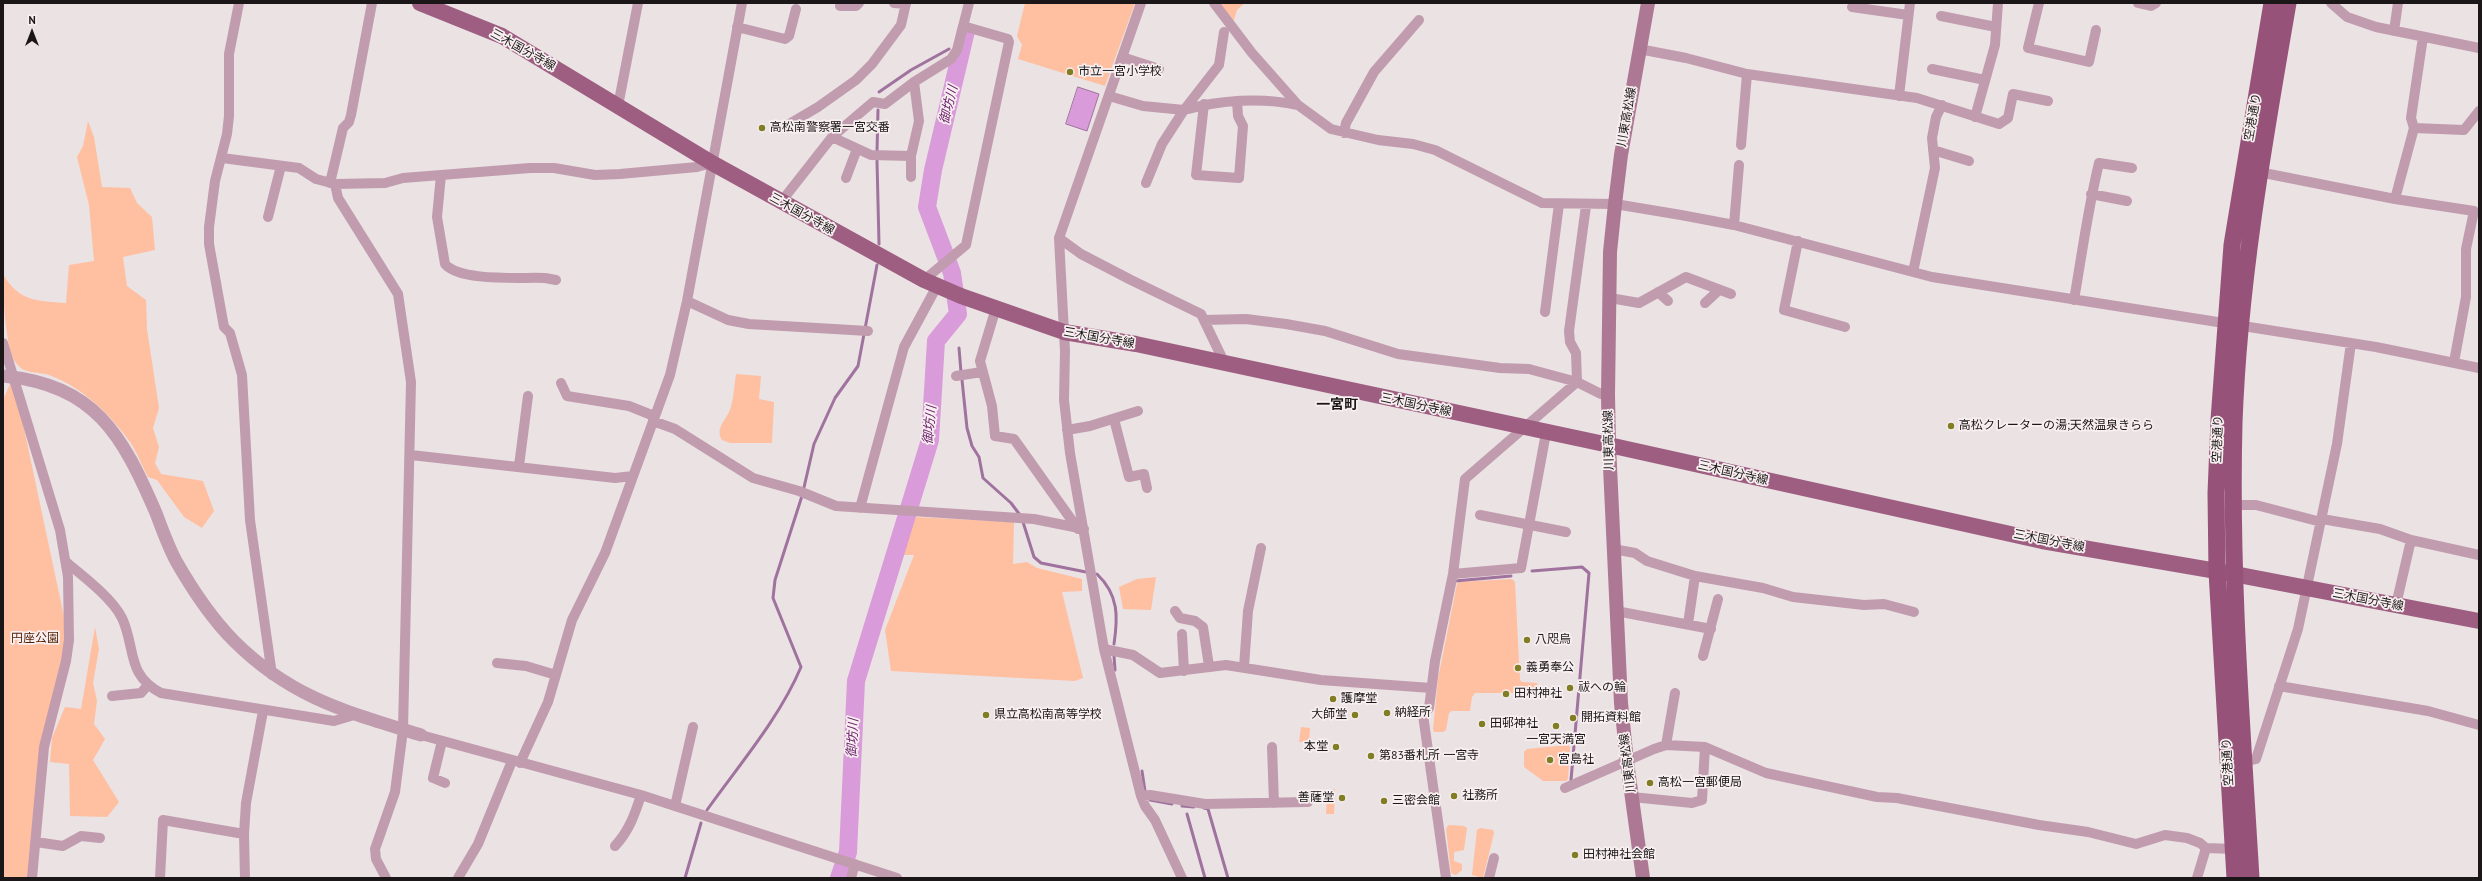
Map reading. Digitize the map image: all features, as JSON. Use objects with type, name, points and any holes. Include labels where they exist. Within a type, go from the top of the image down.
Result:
[{"type":"highway","name":"空港通り","points":[[2235,878],[2225,573],[2233,506],[2234,422],[2232,244],[2272,3]]},
{"type":"highway","name":"空港通り","points":[[2251,878],[2244,762],[2216,494],[2233,325],[2288,3]]},
{"type":"main road","name":"三木国分寺線","points":[[420,3],[502,36],[712,163],[780,202],[936,286],[1064,332],[1136,344],[1546,433],[1609,445],[2042,541],[2225,573],[2479,621]]},
{"type":"main road","name":"川東高松線","points":[[1643,878],[1626,762],[1616,611],[1608,395],[1610,252],[1621,155],[1648,3]]},
{"type":"street","points":[[239,3],[229,54],[229,116],[222,158],[212,202],[209,244],[224,327],[230,334],[242,375],[250,520],[272,675]]},
{"type":"street","points":[[372,3],[351,115],[349,122],[343,128],[332,183],[338,198],[398,294],[412,382],[403,730],[395,792],[375,849],[380,868],[386,878]]},
{"type":"street","points":[[618,106],[638,3]]},
{"type":"street","points":[[458,878],[478,844],[516,762],[542,719],[572,620],[605,553],[670,375],[687,301],[742,3]]},
{"type":"street","points":[[840,6],[856,6],[859,3]]},
{"type":"street","points":[[784,127],[825,103],[856,80],[872,64],[901,25],[906,3],[894,3]]},
{"type":"street","points":[[780,202],[832,137],[874,102],[885,104],[914,82],[951,60],[957,50],[966,27],[969,3]]},
{"type":"street","points":[[1141,3],[1059,238],[1064,332],[1064,392],[1067,430],[1081,529],[1104,649],[1141,796],[1145,806],[1155,820],[1182,878]]},
{"type":"street","points":[[1214,3],[1252,53],[1298,105],[1331,129],[1413,144],[1434,150],[1542,203],[1586,206],[1615,204],[1734,225],[1913,272],[2074,300],[2351,343],[2479,368]]},
{"type":"street","points":[[1899,96],[1910,3]]},
{"type":"street","points":[[1975,117],[1995,45],[1998,3]]},
{"type":"street","points":[[2039,3],[2028,48],[2089,62],[2096,30]]},
{"type":"street","points":[[2138,3],[2151,6],[2156,3]]},
{"type":"street","points":[[2331,3],[2347,18],[2394,31],[2479,48]]},
{"type":"street","points":[[2394,31],[2398,3]]},
{"type":"street","points":[[1852,7],[1908,15]]},
{"type":"street","points":[[737,27],[785,39],[789,36],[796,9]]},
{"type":"street","points":[[1941,16],[1996,28]]},
{"type":"street","points":[[1344,132],[1374,72],[1419,20]]},
{"type":"street","points":[[860,508],[904,347],[936,286],[944,262],[956,255],[966,245],[1009,42],[1008,39],[966,27]]},
{"type":"street","points":[[1146,183],[1162,144],[1184,110],[1219,65],[1224,32]]},
{"type":"street","points":[[2395,199],[2414,128],[2411,118],[2423,37]]},
{"type":"street","points":[[1639,49],[1686,58],[1748,74],[1899,96],[1942,105],[1999,124],[2008,118],[2013,94],[2048,101]]},
{"type":"street","points":[[1122,57],[1159,70]]},
{"type":"street","points":[[1932,69],[1985,80]]},
{"type":"street","points":[[1741,145],[1748,74]]},
{"type":"street","points":[[911,177],[912,156],[919,121],[914,82]]},
{"type":"street","points":[[1109,96],[1143,106],[1184,110],[1204,104],[1237,101],[1278,102],[1298,105]]},
{"type":"street","points":[[1204,104],[1196,174],[1239,178],[1243,126],[1238,116],[1237,101]]},
{"type":"street","points":[[1913,272],[1934,168],[1932,138],[1936,117],[1942,105]]},
{"type":"street","points":[[2414,128],[2464,130],[2479,111]]},
{"type":"street","points":[[832,137],[857,149],[882,157],[912,156]]},
{"type":"street","points":[[846,178],[857,149]]},
{"type":"street","points":[[1933,150],[1969,161]]},
{"type":"street","points":[[222,158],[299,168],[316,179],[332,183],[385,183],[403,178],[530,168],[554,168],[595,175],[620,174],[697,167],[712,163]]},
{"type":"street","points":[[2074,300],[2099,162],[2132,168]]},
{"type":"street","points":[[1734,225],[1739,165]]},
{"type":"street","points":[[268,217],[281,166]]},
{"type":"street","points":[[2259,172],[2395,199],[2474,211],[2466,249],[2466,297],[2454,362]]},
{"type":"street","points":[[441,175],[437,217],[445,264],[450,270],[470,275],[544,278],[556,280]]},
{"type":"street","points":[[2092,194],[2127,202]]},
{"type":"street","points":[[1546,312],[1559,204]]},
{"type":"street","points":[[1577,382],[1576,353],[1570,342],[1569,331],[1586,206]]},
{"type":"street","points":[[1059,238],[1081,254],[1131,280],[1190,307],[1201,314],[1225,364]]},
{"type":"street","points":[[1798,242],[1784,310],[1845,327]]},
{"type":"street","points":[[1610,298],[1639,303],[1686,277],[1731,294]]},
{"type":"street","points":[[1705,303],[1719,290]]},
{"type":"street","points":[[1658,292],[1668,302]]},
{"type":"street","points":[[687,301],[728,320],[749,324],[868,331]]},
{"type":"street","points":[[996,308],[980,361],[992,406],[995,436],[1014,439],[1081,529]]},
{"type":"street","points":[[1204,320],[1246,319],[1286,324],[1325,332],[1398,354],[1500,368],[1529,369],[1577,382],[1601,394],[1608,395]]},
{"type":"street","points":[[3,343],[9,377],[42,466],[60,530],[66,562],[69,640],[66,661],[44,747],[32,878]]},
{"type":"street","points":[[2244,762],[2256,759],[2298,629],[2305,588],[2322,521],[2337,444],[2351,343]]},
{"type":"street","points":[[956,376],[982,372]]},
{"type":"street","points":[[9,377],[50,384],[65,391],[93,410],[116,434],[136,467],[175,560],[208,611],[234,641],[272,675],[310,697],[354,715],[516,762],[641,795],[897,878]]},
{"type":"street","points":[[1446,878],[1423,715],[1429,708],[1431,688],[1453,574],[1465,478],[1577,382]]},
{"type":"street","points":[[561,383],[567,396],[630,406],[675,429],[753,478],[802,492],[836,506],[1034,519],[1081,529]]},
{"type":"street","points":[[519,466],[528,396]]},
{"type":"street","points":[[1067,430],[1090,426],[1138,411]]},
{"type":"street","points":[[1114,419],[1129,477],[1144,474],[1147,488]]},
{"type":"street","points":[[1453,574],[1521,568],[1546,433]]},
{"type":"street","points":[[411,455],[615,478],[633,476]]},
{"type":"street","points":[[2233,506],[2256,506],[2322,521],[2380,529],[2411,540],[2479,555]]},
{"type":"street","points":[[1480,515],[1566,532]]},
{"type":"street","points":[[2396,605],[2411,540]]},
{"type":"street","points":[[1244,667],[1248,611],[1261,548]]},
{"type":"street","points":[[1613,549],[1635,553],[1647,561],[1695,576],[1763,588],[1793,597],[1864,605],[1884,604],[1914,612]]},
{"type":"street","points":[[66,562],[82,574],[122,617],[139,676],[147,686],[161,693],[263,711],[334,720],[354,715]]},
{"type":"street","points":[[1688,624],[1695,576]]},
{"type":"street","points":[[1703,656],[1718,599]]},
{"type":"street","points":[[1175,611],[1180,618],[1195,621],[1203,627],[1209,666]]},
{"type":"street","points":[[1616,611],[1711,629]]},
{"type":"street","points":[[1182,634],[1184,671]]},
{"type":"street","points":[[1104,649],[1133,655],[1160,673],[1184,671],[1209,666],[1244,667],[1321,680],[1431,688]]},
{"type":"street","points":[[497,663],[526,666],[556,675]]},
{"type":"street","points":[[112,696],[141,693],[147,686]]},
{"type":"street","points":[[2279,686],[2428,711],[2479,725]]},
{"type":"street","points":[[1666,745],[1675,693]]},
{"type":"street","points":[[245,878],[244,834],[246,803],[263,711]]},
{"type":"street","points":[[675,806],[693,727]]},
{"type":"street","points":[[442,741],[433,778],[445,783]]},
{"type":"street","points":[[1565,788],[1666,745],[1684,744],[1705,747],[1766,773],[1877,797],[1897,798],[2039,825],[2088,832],[2136,844],[2165,835],[2187,838],[2200,842],[2206,848],[2234,850]]},
{"type":"street","points":[[1272,747],[1274,802]]},
{"type":"street","points":[[1632,797],[1692,802],[1702,800],[1705,747]]},
{"type":"street","points":[[615,846],[624,837],[632,822],[641,795]]},
{"type":"street","points":[[1141,796],[1150,795],[1205,804],[1308,802]]},
{"type":"street","points":[[160,878],[162,820],[244,834]]},
{"type":"street","points":[[36,842],[63,846],[81,836],[100,838]]},
{"type":"street","points":[[2197,878],[2206,848]]},
{"type":"street","points":[[1489,878],[1494,858]]},
{"type":"street","points":[[851,878],[854,864]]},
{"type":"green space","points":[[1025,3],[1135,3],[1105,86],[1018,59],[1022,45],[1017,36]]},
{"type":"green space","points":[[1216,3],[1245,3],[1237,10],[1233,23]]},
{"type":"green space","points":[[88,121],[94,137],[102,187],[130,188],[137,203],[152,217],[155,250],[123,257],[127,286],[146,300],[147,329],[159,408],[153,428],[159,447],[155,463],[161,474],[203,481],[214,511],[202,528],[184,517],[157,480],[148,477],[130,442],[114,421],[94,402],[61,380],[49,375],[27,371],[19,367],[12,356],[9,346],[5,320],[3,274],[9,283],[23,295],[47,302],[66,303],[69,265],[94,261],[89,205],[77,157],[83,146]]},
{"type":"green space","points":[[736,374],[761,376],[759,399],[774,402],[772,443],[730,443],[722,440],[720,436],[720,429],[731,408]]},
{"type":"green space","name":"円座公園","points":[[13,377],[69,640],[49,723],[32,878],[3,878],[3,400]]},
{"type":"green space","points":[[914,517],[1014,522],[1013,564],[1027,562],[1037,568],[1082,579],[1082,591],[1062,592],[1083,678],[1075,681],[891,671],[885,630],[914,555],[902,555]]},
{"type":"green space","points":[[1156,577],[1151,610],[1123,609],[1119,587],[1137,579]]},
{"type":"green space","points":[[1512,579],[1515,582],[1520,680],[1522,682],[1537,683],[1538,693],[1475,693],[1472,697],[1470,711],[1452,711],[1449,713],[1446,730],[1443,732],[1434,732],[1433,729],[1438,679],[1457,584],[1459,582]]},
{"type":"green space","points":[[95,627],[99,649],[93,683],[97,701],[94,724],[105,739],[93,760],[119,802],[107,817],[70,816],[69,764],[50,762],[52,738],[65,707],[81,709]]},
{"type":"green space","points":[[1301,727],[1310,728],[1309,742],[1299,742]]},
{"type":"green space","points":[[1568,745],[1570,747],[1568,779],[1566,781],[1543,781],[1524,767],[1524,752],[1527,749]]},
{"type":"green space","points":[[1333,789],[1335,789],[1334,814],[1326,814],[1327,799]]},
{"type":"green space","points":[[1449,825],[1464,826],[1467,828],[1464,850],[1454,852],[1454,861],[1462,864],[1462,870],[1456,875],[1451,873],[1446,828]]},
{"type":"green space","points":[[1480,828],[1493,830],[1494,833],[1483,878],[1472,875],[1477,830]]},
{"type":"shaded area","points":[[1078,87],[1099,94],[1087,131],[1066,124]]},
{"type":"waterway","name":"御坊川","points":[[839,878],[848,852],[856,681],[930,440],[936,341],[958,314],[952,273],[927,207],[933,170],[966,31]]},
{"type":"waterway","points":[[879,92],[911,70],[949,49]]},
{"type":"waterway","points":[[877,152],[878,110]]},
{"type":"waterway","points":[[877,161],[879,244]]},
{"type":"waterway","points":[[707,810],[745,759],[782,705],[801,667],[773,598],[775,580],[802,496],[814,444],[835,398],[858,366],[877,265]]},
{"type":"waterway","points":[[959,348],[961,372]]},
{"type":"waterway","points":[[962,380],[967,428],[972,446],[979,457],[983,478],[1011,503],[1020,515]]},
{"type":"waterway","points":[[1023,522],[1034,557],[1041,563],[1086,572]]},
{"type":"waterway","points":[[1532,571],[1582,567],[1589,573],[1571,780]]},
{"type":"waterway","points":[[1097,574],[1110,590],[1113,598],[1116,616],[1114,644]]},
{"type":"waterway","points":[[1455,581],[1511,576]]},
{"type":"waterway","points":[[1114,656],[1115,670]]},
{"type":"waterway","points":[[1142,771],[1145,791]]},
{"type":"waterway","points":[[1150,800],[1172,804]]},
{"type":"waterway","points":[[1182,806],[1194,807]]},
{"type":"waterway","points":[[1204,808],[1208,809],[1228,878]]},
{"type":"waterway","points":[[1187,814],[1205,878]]},
{"type":"waterway","points":[[685,878],[701,823]]},
{"type":"place","name":"市立一宮小学校","points":[[1070,72]]},
{"type":"place","name":"高松南警察署一宮交番","points":[[762,128]]},
{"type":"place","name":"高松クレーターの湯;天然温泉きらら","points":[[1951,426]]},
{"type":"place","name":"八咫烏","points":[[1527,640]]},
{"type":"place","name":"義勇奉公","points":[[1518,668]]},
{"type":"place","name":"祓への輪","points":[[1570,688]]},
{"type":"place","name":"田村神社","points":[[1506,694]]},
{"type":"place","name":"護摩堂","points":[[1333,699]]},
{"type":"place","name":"納経所","points":[[1387,713]]},
{"type":"place","name":"県立高松南高等学校","points":[[986,715]]},
{"type":"place","name":"大師堂","points":[[1355,715]]},
{"type":"place","name":"開拓資料館","points":[[1573,718]]},
{"type":"place","name":"田邨神社","points":[[1482,724]]},
{"type":"place","name":"一宮天満宮","points":[[1556,726]]},
{"type":"place","name":"本堂","points":[[1336,747]]},
{"type":"place","name":"第83番札所 一宮寺","points":[[1371,756]]},
{"type":"place","name":"宮島社","points":[[1550,760]]},
{"type":"place","name":"高松一宮郵便局","points":[[1650,783]]},
{"type":"place","name":"社務所","points":[[1454,796]]},
{"type":"place","name":"善薩堂","points":[[1342,798]]},
{"type":"place","name":"三密会館","points":[[1384,801]]},
{"type":"place","name":"田村神社会館","points":[[1575,855]]},
{"type":"district","name":"一宮町","points":[[1337,405]]}]
